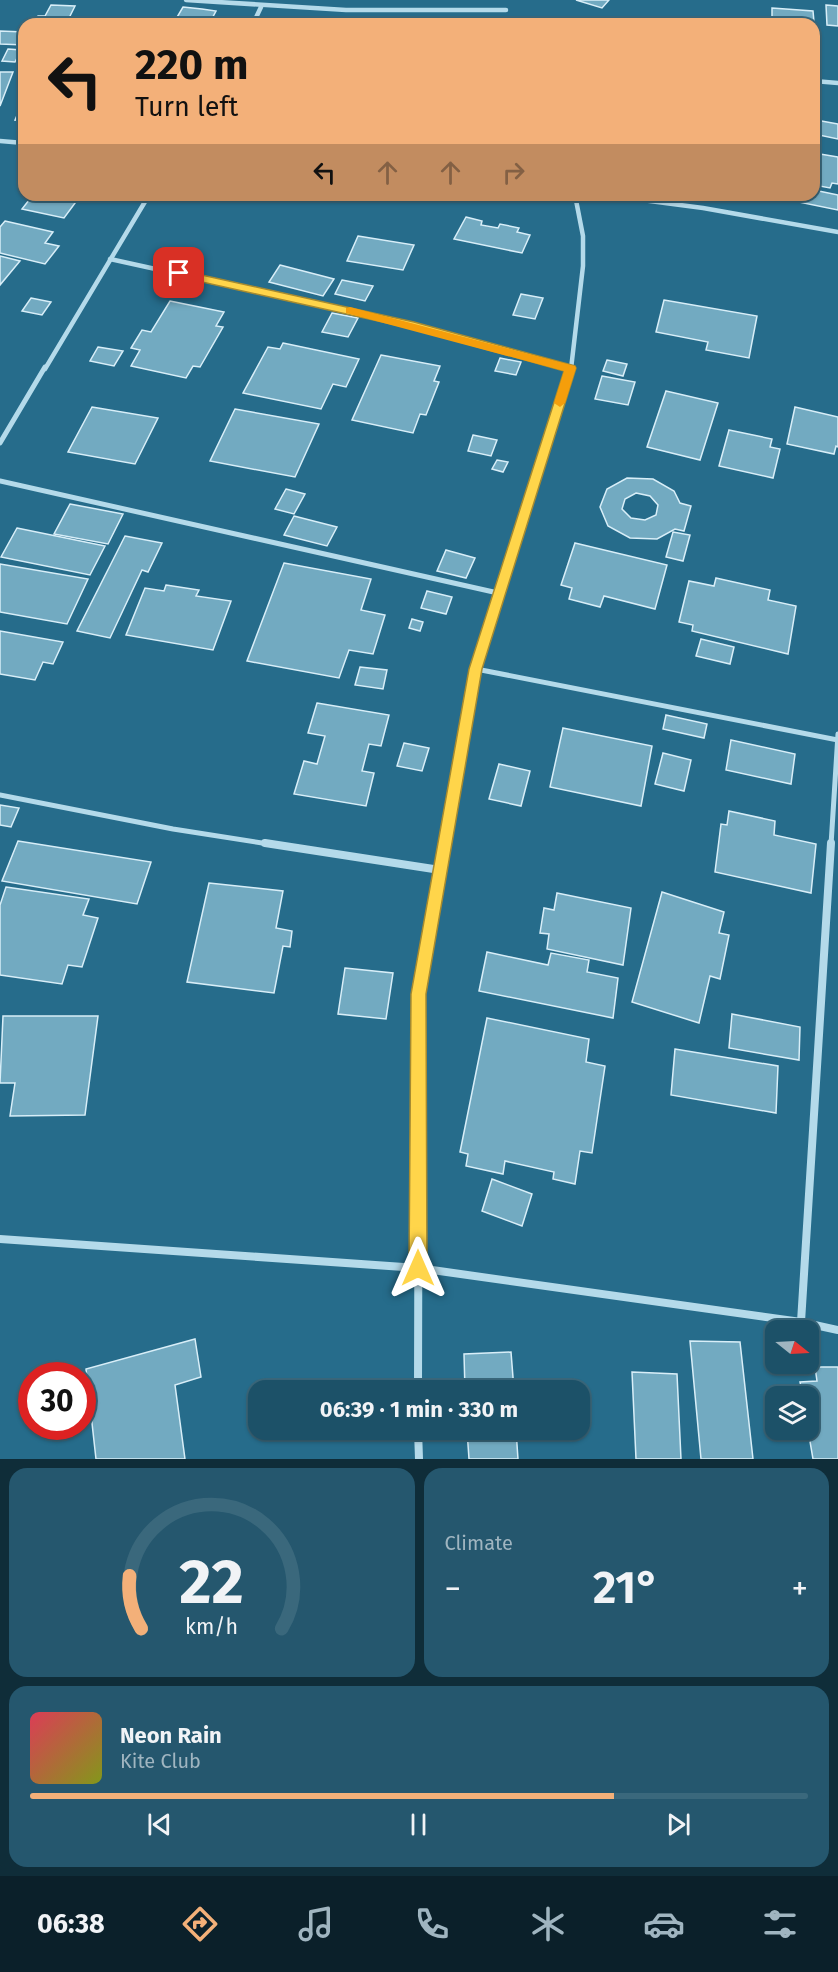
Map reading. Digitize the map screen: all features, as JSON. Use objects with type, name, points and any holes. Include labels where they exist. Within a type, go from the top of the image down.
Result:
[{"type":"street","points":[[186,0],[261,7],[393,11],[506,10]]},
{"type":"street","points":[[256,18],[261,7]]},
{"type":"street","points":[[820,82],[838,83]]},
{"type":"street","points":[[0,141],[18,142]]},
{"type":"street","points":[[0,443],[145,201]]},
{"type":"street","points":[[418,1380],[418,994],[476,669],[498,592],[571,368],[583,266],[583,236],[576,201]]},
{"type":"street","points":[[650,201],[838,232]]},
{"type":"street","points":[[110,259],[414,326],[571,368]]},
{"type":"street","points":[[0,481],[498,592]]},
{"type":"street","points":[[476,669],[838,738],[801,1320]]},
{"type":"street","points":[[0,795],[172,829],[440,870]]},
{"type":"street","points":[[0,1239],[418,1268],[787,1320]]},
{"type":"street","points":[[819,1326],[838,1330]]},
{"type":"street","points":[[418,1440],[419,1459]]},
{"type":"building","points":[[576,0],[609,0],[602,8]]},
{"type":"building","points":[[51,5],[75,6],[69,18],[37,18],[45,16]]},
{"type":"building","points":[[826,5],[838,6],[838,26],[827,25]]},
{"type":"building","points":[[183,7],[216,11],[212,18],[177,18]]},
{"type":"building","points":[[772,8],[813,11],[814,18],[772,18]]},
{"type":"building","points":[[0,31],[18,32],[18,45],[0,44]]},
{"type":"building","points":[[8,49],[18,50],[15,62],[2,61]]},
{"type":"building","points":[[0,72],[13,72],[0,106]]},
{"type":"building","points":[[820,121],[838,124],[838,139],[820,135]]},
{"type":"building","points":[[820,154],[838,157],[838,184],[832,183],[830,188],[820,186]]},
{"type":"building","points":[[820,191],[838,195],[838,210],[794,201],[820,201]]},
{"type":"building","points":[[28,201],[77,201],[64,218],[22,209]]},
{"type":"building","points":[[466,217],[482,221],[481,225],[498,228],[500,224],[519,228],[517,232],[530,235],[522,253],[454,239]]},
{"type":"building","points":[[5,221],[53,232],[45,243],[59,246],[45,264],[0,253],[0,227]]},
{"type":"building","points":[[358,236],[414,245],[403,270],[347,261]]},
{"type":"building","points":[[0,256],[20,261],[0,285]]},
{"type":"building","points":[[280,265],[334,279],[323,296],[269,282]]},
{"type":"building","points":[[342,280],[373,286],[365,301],[335,294]]},
{"type":"building","points":[[521,294],[543,298],[535,319],[513,315]]},
{"type":"building","points":[[31,298],[51,302],[42,315],[22,311]]},
{"type":"building","points":[[664,300],[757,316],[749,358],[706,350],[708,342],[656,332]]},
{"type":"building","points":[[170,301],[224,312],[216,326],[223,327],[200,367],[193,366],[186,378],[131,366],[140,350],[131,348],[142,330],[151,332]]},
{"type":"building","points":[[332,313],[358,318],[348,337],[322,332]]},
{"type":"building","points":[[283,343],[359,359],[346,387],[333,384],[321,409],[243,393],[268,347],[280,349]]},
{"type":"building","points":[[98,347],[123,351],[114,366],[90,361]]},
{"type":"building","points":[[381,355],[440,366],[434,381],[439,382],[426,415],[420,414],[413,433],[352,420]]},
{"type":"building","points":[[500,358],[521,362],[516,375],[495,371]]},
{"type":"building","points":[[607,360],[627,364],[623,376],[603,371]]},
{"type":"building","points":[[602,376],[635,382],[628,405],[595,399]]},
{"type":"building","points":[[666,391],[718,403],[700,460],[647,447]]},
{"type":"building","points":[[92,407],[158,418],[135,464],[68,452]]},
{"type":"building","points":[[795,407],[838,417],[838,447],[836,446],[834,454],[787,444]]},
{"type":"building","points":[[235,409],[319,424],[295,477],[210,461]]},
{"type":"building","points":[[729,430],[772,439],[770,447],[780,449],[773,478],[719,466]]},
{"type":"building","points":[[473,435],[497,440],[491,456],[468,451]]},
{"type":"building","points":[[497,460],[508,462],[503,472],[492,469]]},
{"type":"building","points":[[627,478],[653,479],[674,491],[680,503],[691,506],[684,531],[675,529],[657,539],[630,538],[608,526],[600,507],[607,489]],"holes":[[[636,493],[650,496],[658,505],[656,515],[645,520],[631,518],[622,509],[625,499]]]},
{"type":"building","points":[[286,489],[305,494],[294,514],[275,509]]},
{"type":"building","points":[[70,504],[123,514],[108,544],[54,534]]},
{"type":"building","points":[[294,516],[337,527],[327,546],[284,535]]},
{"type":"building","points":[[17,528],[105,546],[90,575],[1,557]]},
{"type":"building","points":[[673,532],[690,535],[683,561],[666,557]]},
{"type":"building","points":[[125,536],[162,543],[148,572],[142,570],[110,638],[77,631]]},
{"type":"building","points":[[575,543],[667,565],[655,609],[604,596],[600,607],[569,599],[572,588],[561,585]]},
{"type":"building","points":[[446,550],[475,558],[466,578],[437,571]]},
{"type":"building","points":[[284,563],[371,579],[361,610],[385,615],[373,654],[349,650],[339,678],[247,661]]},
{"type":"building","points":[[0,564],[88,579],[67,624],[0,612]]},
{"type":"building","points":[[716,578],[770,590],[768,600],[796,606],[788,654],[692,631],[693,625],[679,622],[689,581],[714,586]]},
{"type":"building","points":[[166,585],[199,590],[196,596],[231,601],[213,650],[126,635],[145,588],[164,591]]},
{"type":"building","points":[[427,591],[452,597],[446,614],[421,608]]},
{"type":"building","points":[[412,619],[423,622],[420,631],[409,628]]},
{"type":"building","points":[[0,631],[63,642],[53,664],[43,662],[35,680],[0,674]]},
{"type":"building","points":[[701,639],[734,647],[730,664],[696,656]]},
{"type":"building","points":[[360,667],[387,670],[383,689],[355,685]]},
{"type":"building","points":[[317,703],[389,715],[381,746],[369,744],[362,771],[374,773],[366,806],[294,794],[304,761],[317,764],[325,736],[308,733]]},
{"type":"building","points":[[666,715],[707,724],[704,738],[663,729]]},
{"type":"building","points":[[563,728],[652,746],[641,806],[550,787]]},
{"type":"building","points":[[731,740],[795,754],[791,784],[726,770]]},
{"type":"building","points":[[404,743],[429,748],[422,771],[397,766]]},
{"type":"building","points":[[663,753],[691,760],[684,791],[655,784]]},
{"type":"building","points":[[499,764],[530,771],[521,806],[489,799]]},
{"type":"building","points":[[0,805],[19,808],[11,827],[0,825]]},
{"type":"building","points":[[729,811],[775,821],[774,835],[816,844],[811,893],[715,872],[721,824],[727,825]]},
{"type":"building","points":[[18,841],[151,862],[137,904],[2,881]]},
{"type":"building","points":[[209,883],[283,891],[276,928],[292,931],[290,947],[283,946],[274,993],[187,982]]},
{"type":"building","points":[[6,887],[89,899],[83,915],[98,918],[82,967],[68,965],[62,984],[0,975],[0,905]]},
{"type":"building","points":[[662,892],[724,912],[719,933],[729,935],[720,979],[710,976],[699,1023],[632,1002]]},
{"type":"building","points":[[557,893],[631,908],[623,965],[547,949],[549,934],[540,933],[544,908],[554,910]]},
{"type":"building","points":[[487,952],[548,965],[551,953],[589,960],[587,972],[618,978],[613,1018],[479,991]]},
{"type":"building","points":[[345,968],[393,973],[386,1019],[338,1014]]},
{"type":"building","points":[[732,1014],[800,1027],[799,1060],[729,1048]]},
{"type":"building","points":[[3,1016],[98,1016],[85,1115],[10,1116],[15,1083],[0,1083]]},
{"type":"building","points":[[487,1018],[589,1039],[586,1062],[605,1066],[592,1153],[580,1151],[575,1184],[553,1179],[554,1172],[505,1161],[503,1174],[466,1166],[468,1154],[460,1152]]},
{"type":"building","points":[[675,1049],[778,1066],[776,1113],[671,1095]]},
{"type":"building","points":[[492,1179],[532,1194],[522,1226],[482,1211]]},
{"type":"building","points":[[195,1339],[201,1377],[175,1385],[185,1459],[96,1459],[94,1440],[96,1440],[96,1366]]},
{"type":"building","points":[[690,1341],[740,1342],[753,1459],[701,1459]]},
{"type":"building","points":[[511,1352],[513,1380],[465,1380],[464,1354]]},
{"type":"building","points":[[819,1367],[838,1367],[838,1459],[813,1459],[810,1440],[819,1440],[819,1386],[801,1386],[800,1382],[817,1381],[816,1374],[819,1374]]},
{"type":"building","points":[[632,1372],[677,1374],[681,1459],[636,1459]]},
{"type":"building","points":[[468,1440],[517,1440],[518,1459],[469,1459]]},
{"type":"slow traffic","points":[[350,311],[571,368],[560,403]]},
{"type":"route","points":[[179,273],[414,326],[571,368],[498,592],[476,669],[418,994],[418,1268]]}]
